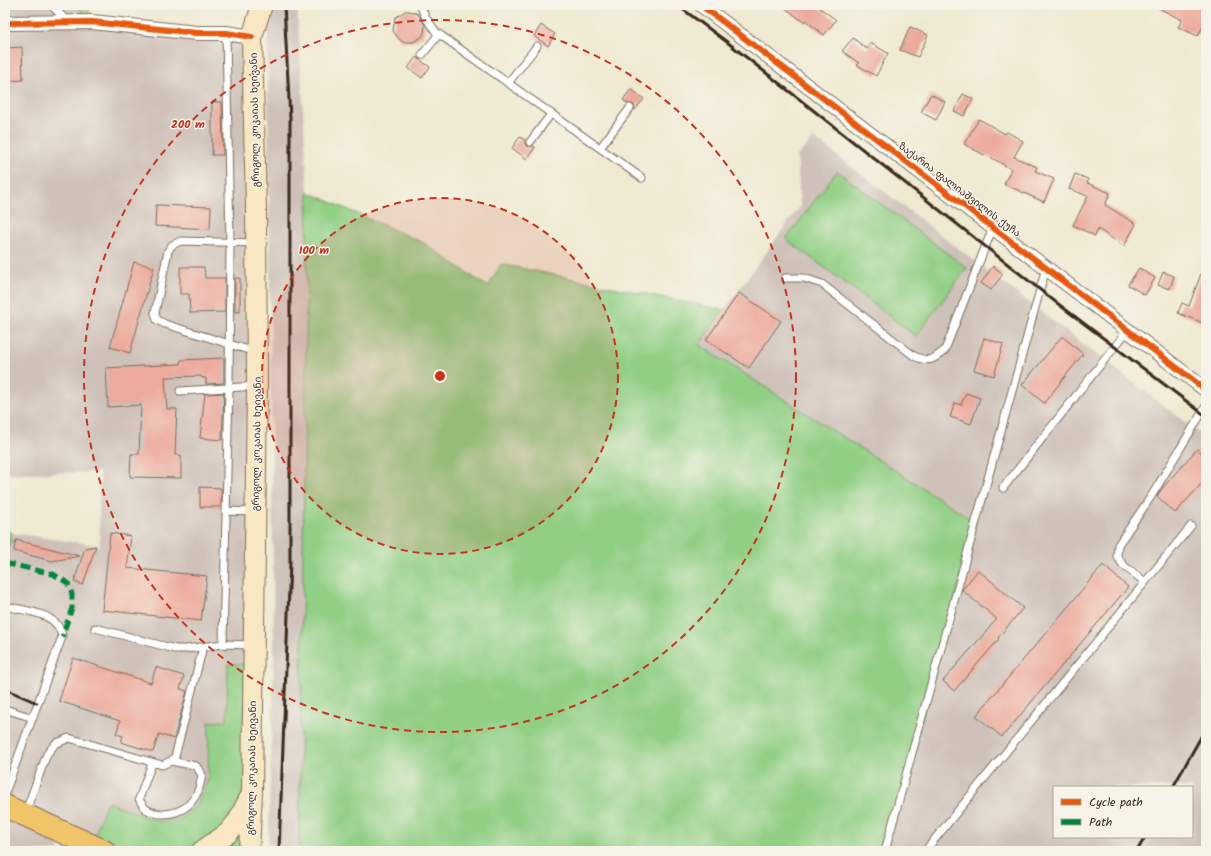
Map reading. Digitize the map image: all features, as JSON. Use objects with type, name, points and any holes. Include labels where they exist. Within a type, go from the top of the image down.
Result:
[{"type":"highway","points":[[15,810],[101,850]]},
{"type":"main road","name":"გრიგოლ კოკაიას ხეივანი","points":[[249,851],[252,791],[257,386],[252,36],[262,5]]},
{"type":"main road","points":[[202,851],[228,833],[238,821],[252,791]]},
{"type":"street","name":"ზაქარია ფალიაშვილის ქუჩა","points":[[701,5],[1206,390]]},
{"type":"street","points":[[5,23],[92,22],[197,34],[226,33],[252,36]]},
{"type":"lane","points":[[51,5],[68,22]]},
{"type":"lane","points":[[420,5],[426,18],[439,34],[642,178]]},
{"type":"lane","points":[[224,644],[230,242],[226,33]]},
{"type":"lane","points":[[422,54],[439,34]]},
{"type":"lane","points":[[508,83],[537,46]]},
{"type":"lane","points":[[600,148],[630,108]]},
{"type":"lane","points":[[530,142],[552,114]]},
{"type":"lane","points":[[785,278],[804,278],[822,284],[914,356],[924,360],[936,358],[946,350],[993,228]]},
{"type":"lane","points":[[256,243],[181,241],[172,245],[168,251],[155,313],[157,320],[166,324],[257,352]]},
{"type":"lane","points":[[885,851],[1046,268]]},
{"type":"lane","points":[[1004,488],[1128,330]]},
{"type":"lane","points":[[180,392],[257,386]]},
{"type":"lane","points":[[1145,582],[1123,565],[1117,556],[1118,545],[1152,495],[1206,406]]},
{"type":"lane","points":[[226,511],[255,512]]},
{"type":"lane","points":[[925,851],[1191,526]]},
{"type":"lane","points":[[5,606],[45,615],[52,619],[62,630],[62,637],[58,652],[5,793]]},
{"type":"lane","points":[[96,628],[174,649],[224,644],[254,645]]},
{"type":"lane","points":[[15,810],[47,754],[55,744],[69,738],[152,763],[162,765],[171,761],[175,757],[203,647]]},
{"type":"lane","points":[[5,709],[33,718]]},
{"type":"lane","points":[[152,763],[138,799],[146,809],[159,814],[174,813],[185,808],[198,793],[202,775],[196,766],[171,761]]},
{"type":"shaded area","points":[[5,5],[76,5],[92,22],[252,37],[254,665],[228,664],[227,722],[209,722],[208,780],[197,805],[181,818],[160,822],[107,802],[91,845],[61,832],[59,851],[5,851],[5,561],[12,533],[100,546],[100,472],[5,474]]},
{"type":"shaded area","points":[[267,5],[297,5],[308,192],[299,851],[268,851],[274,660]]},
{"type":"shaded area","points":[[814,138],[1206,438],[1206,851],[885,851],[699,345],[800,206],[797,156]]},
{"type":"green space","points":[[76,5],[88,5],[92,22]]},
{"type":"green space","points":[[837,171],[967,268],[916,336],[786,239]]},
{"type":"green space","points":[[308,192],[424,243],[488,287],[501,264],[724,310],[699,345],[976,522],[885,851],[299,851]]},
{"type":"green space","points":[[5,530],[12,533],[5,561]]},
{"type":"green space","points":[[228,664],[254,665],[252,791],[202,851],[104,851],[91,845],[107,802],[160,822],[181,818],[197,805],[208,780],[209,722],[227,721]]},
{"type":"green space","points":[[241,831],[241,851],[220,851],[229,844]]},
{"type":"building","points":[[781,5],[816,5],[836,20],[824,35],[805,20],[804,22]]},
{"type":"building","points":[[1153,5],[1206,5],[1206,20],[1198,36],[1178,27],[1182,20]]},
{"type":"building","points":[[405,11],[418,14],[425,25],[422,37],[413,42],[403,42],[393,31],[395,18]]},
{"type":"building","points":[[541,25],[555,34],[548,46],[534,36]]},
{"type":"building","points":[[910,27],[928,35],[918,57],[900,50]]},
{"type":"building","points":[[853,38],[867,49],[870,43],[888,53],[876,76],[857,65],[859,63],[842,51]]},
{"type":"building","points":[[22,47],[23,80],[5,81],[5,48]]},
{"type":"building","points":[[416,57],[430,67],[422,78],[408,68]]},
{"type":"building","points":[[631,89],[644,99],[635,110],[633,104],[628,104],[623,100]]},
{"type":"building","points":[[931,94],[945,102],[936,120],[921,112]]},
{"type":"building","points":[[963,94],[973,99],[964,116],[954,111]]},
{"type":"building","points":[[212,102],[222,102],[223,155],[212,155]]},
{"type":"building","points":[[979,119],[1005,134],[1007,132],[1023,141],[1014,157],[1037,167],[1035,171],[1054,179],[1044,202],[1004,184],[1011,169],[964,144]]},
{"type":"building","points":[[520,137],[525,140],[525,144],[527,146],[535,147],[527,159],[512,148]]},
{"type":"building","points":[[1075,174],[1088,179],[1087,183],[1110,193],[1105,205],[1136,224],[1124,246],[1098,229],[1095,236],[1073,225],[1088,196],[1069,189]]},
{"type":"building","points":[[156,205],[211,207],[210,229],[155,226]]},
{"type":"building","points":[[134,262],[154,267],[130,353],[110,347]]},
{"type":"building","points":[[1205,263],[1206,324],[1178,313],[1182,303],[1189,306]]},
{"type":"building","points":[[993,266],[1003,274],[991,290],[981,283]]},
{"type":"building","points":[[180,267],[204,267],[205,278],[225,278],[225,312],[190,313],[189,294],[180,294]]},
{"type":"building","points":[[1139,268],[1155,278],[1145,295],[1128,285]]},
{"type":"building","points":[[1163,272],[1174,276],[1170,289],[1158,285]]},
{"type":"building","points":[[235,278],[240,278],[240,312],[235,312]]},
{"type":"building","points":[[739,293],[781,321],[749,368],[706,340]]},
{"type":"building","points":[[1062,336],[1083,354],[1044,403],[1022,385]]},
{"type":"building","points":[[984,338],[1003,344],[994,376],[974,370]]},
{"type":"building","points":[[224,358],[224,383],[206,384],[206,378],[202,378],[201,376],[165,377],[167,409],[177,409],[175,455],[181,455],[181,478],[130,477],[131,454],[139,454],[141,405],[108,407],[106,368],[180,364],[181,360]]},
{"type":"building","points":[[224,393],[222,440],[200,438],[205,394]]},
{"type":"building","points":[[966,393],[980,398],[971,424],[950,417],[955,403],[961,405]]},
{"type":"building","points":[[1197,449],[1206,457],[1206,479],[1175,513],[1157,496]]},
{"type":"building","points":[[200,487],[221,488],[221,507],[200,507]]},
{"type":"building","points":[[110,533],[131,536],[127,568],[207,576],[201,621],[102,610]]},
{"type":"building","points":[[16,540],[80,556],[52,561],[14,551]]},
{"type":"building","points":[[96,546],[83,585],[74,582],[85,548]]},
{"type":"building","points":[[1103,565],[1128,587],[1002,737],[976,716]]},
{"type":"building","points":[[978,570],[1023,608],[998,638],[999,639],[954,691],[943,681],[997,619],[962,590]]},
{"type":"building","points":[[73,658],[151,683],[156,667],[184,676],[180,689],[187,691],[174,739],[159,734],[153,752],[121,742],[123,736],[116,734],[120,721],[59,701]]},
{"type":"railway","points":[[279,851],[290,562],[290,118],[284,5]]},
{"type":"railway","points":[[677,5],[727,42],[1053,300],[1206,416]]},
{"type":"railway","points":[[5,689],[37,703]]},
{"type":"railway","points":[[1174,786],[1206,728]]},
{"type":"railway","points":[[1137,851],[1144,838]]},
{"type":"marked path","points":[[5,563],[53,574],[68,583],[72,594],[72,608],[62,637]]},
{"type":"cycle path","points":[[701,5],[1206,390]]},
{"type":"cycle path","points":[[5,23],[92,22],[197,33],[226,33],[252,37]]}]
